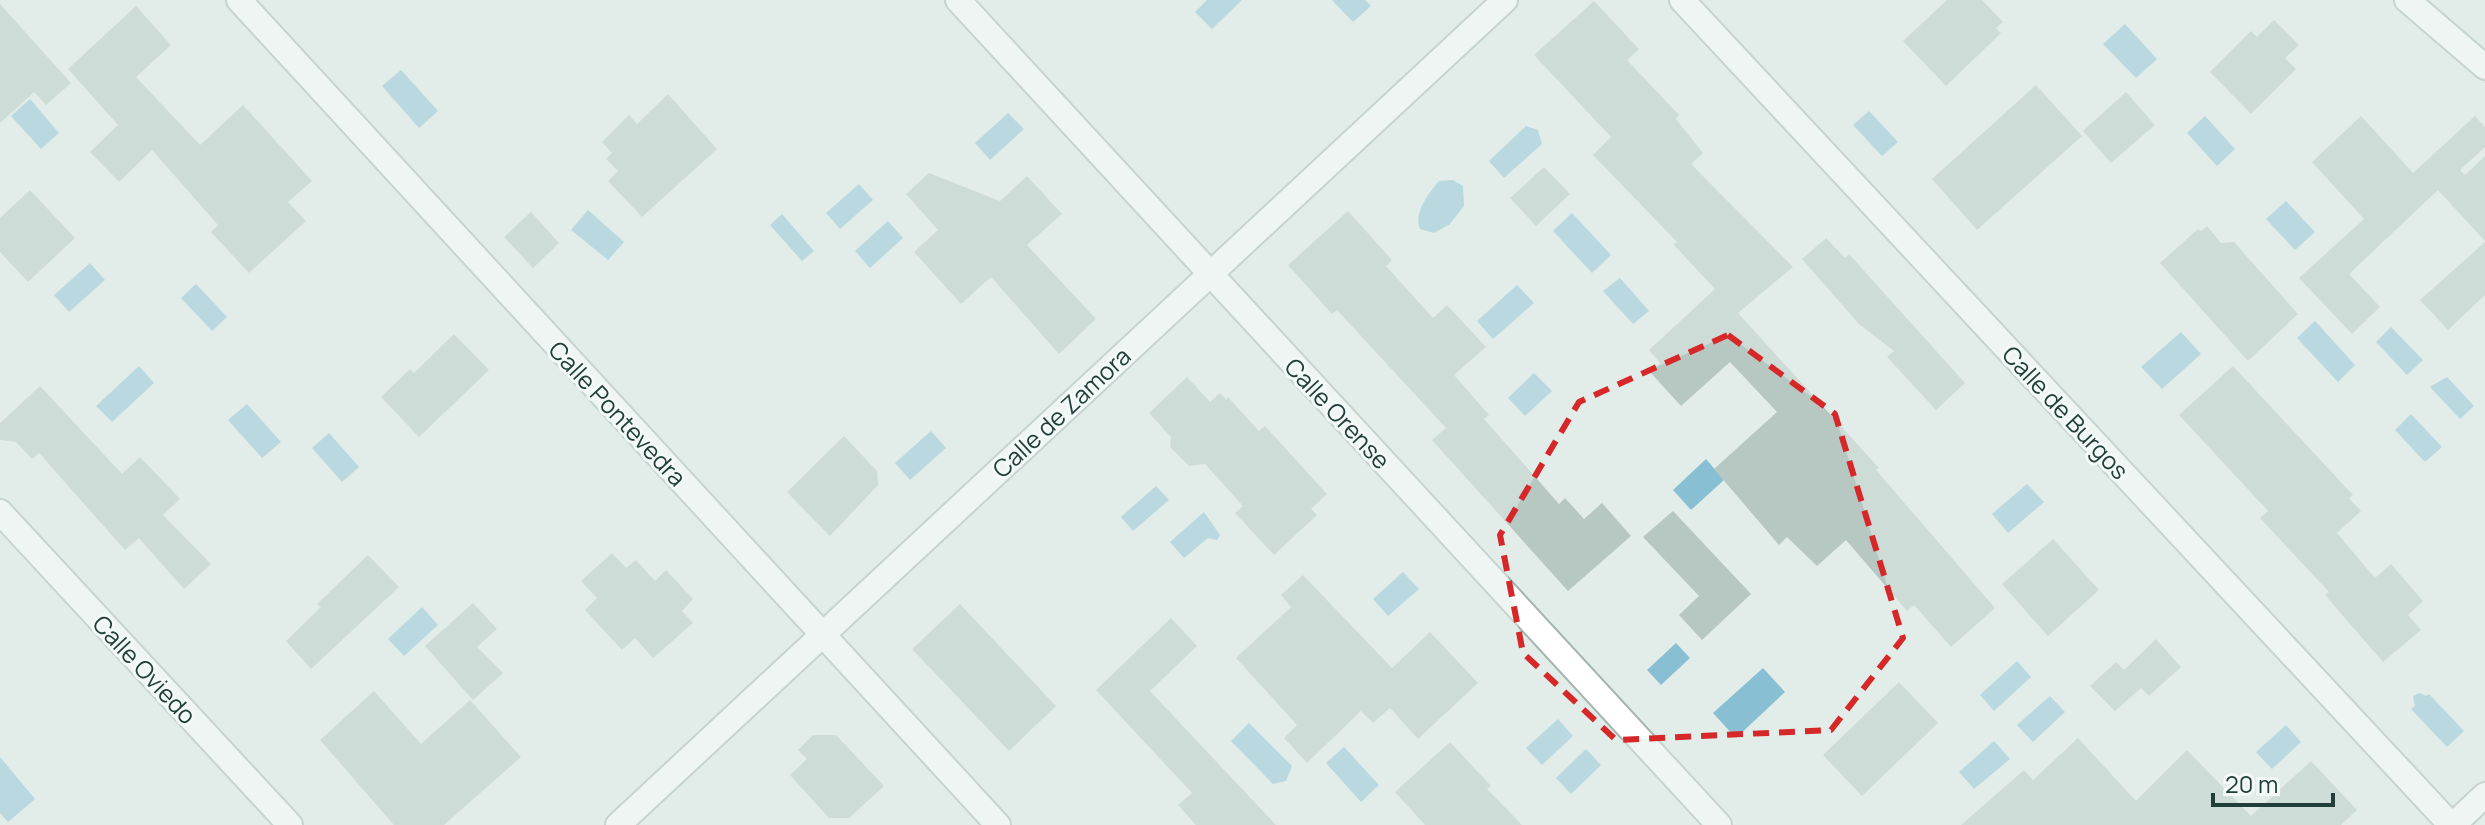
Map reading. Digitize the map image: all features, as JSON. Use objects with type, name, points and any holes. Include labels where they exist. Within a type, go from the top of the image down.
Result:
[{"type":"street","name":"Calle Pontevedra","points":[[239,0],[998,825]]},
{"type":"street","name":"Calle Orense","points":[[958,0],[1719,825]]},
{"type":"street","name":"Calle de Zamora","points":[[618,825],[1505,0]]},
{"type":"street","name":"Calle de Burgos","points":[[1682,0],[2452,825]]},
{"type":"street","points":[[2407,0],[2485,67]]},
{"type":"street","name":"Calle Oviedo","points":[[0,512],[290,825]]},
{"type":"street","points":[[2452,825],[2485,795]]},
{"type":"highlighted area","points":[[1728,335],[1835,414],[1903,638],[1831,730],[1616,740],[1523,653],[1500,535],[1579,402]]},
{"type":"water","points":[[1207,0],[1242,0],[1212,29],[1195,12]]},
{"type":"water","points":[[1332,0],[1365,0],[1371,6],[1353,22]]},
{"type":"water","points":[[2125,24],[2157,59],[2136,78],[2103,44]]},
{"type":"water","points":[[401,70],[438,111],[419,128],[382,86]]},
{"type":"water","points":[[30,99],[59,133],[41,149],[11,116]]},
{"type":"water","points":[[1869,111],[1898,142],[1882,156],[1853,125]]},
{"type":"water","points":[[1008,113],[1024,129],[990,160],[975,143]]},
{"type":"water","points":[[2205,116],[2235,149],[2217,166],[2187,133]]},
{"type":"water","points":[[1526,126],[1538,130],[1542,144],[1504,178],[1489,161]]},
{"type":"water","points":[[1453,180],[1463,186],[1464,206],[1450,224],[1434,233],[1420,229],[1420,210],[1427,197],[1439,181]]},
{"type":"water","points":[[859,184],[873,200],[840,229],[826,213]]},
{"type":"water","points":[[2286,201],[2315,232],[2295,250],[2266,219]]},
{"type":"water","points":[[588,210],[624,242],[608,260],[571,230]]},
{"type":"water","points":[[1572,213],[1611,255],[1592,273],[1553,231]]},
{"type":"water","points":[[782,214],[814,251],[802,261],[770,225]]},
{"type":"water","points":[[888,221],[903,238],[870,268],[855,251]]},
{"type":"water","points":[[90,263],[105,280],[69,312],[54,295]]},
{"type":"water","points":[[1620,278],[1649,311],[1633,324],[1603,291]]},
{"type":"water","points":[[196,284],[227,317],[212,331],[181,298]]},
{"type":"water","points":[[1517,285],[1534,303],[1493,339],[1477,321]]},
{"type":"water","points":[[2315,321],[2355,365],[2338,382],[2297,338]]},
{"type":"water","points":[[2391,327],[2423,360],[2407,375],[2376,342]]},
{"type":"water","points":[[2181,332],[2201,354],[2162,389],[2141,367]]},
{"type":"water","points":[[139,366],[154,383],[112,422],[96,406]]},
{"type":"water","points":[[1534,373],[1552,391],[1525,416],[1508,398]]},
{"type":"water","points":[[2447,377],[2474,406],[2460,419],[2430,387]]},
{"type":"water","points":[[247,404],[281,442],[262,458],[228,420]]},
{"type":"water","points":[[2411,414],[2442,447],[2425,462],[2395,430]]},
{"type":"water","points":[[931,431],[946,448],[910,480],[895,463]]},
{"type":"water","points":[[329,433],[359,467],[342,482],[312,448]]},
{"type":"water","points":[[1706,459],[1724,480],[1691,510],[1673,490]]},
{"type":"water","points":[[2027,484],[2044,502],[2008,533],[1992,514]]},
{"type":"water","points":[[1156,486],[1169,500],[1133,531],[1121,517]]},
{"type":"water","points":[[1204,512],[1220,535],[1217,540],[1208,538],[1184,558],[1170,542]]},
{"type":"water","points":[[1403,572],[1419,589],[1388,616],[1373,599]]},
{"type":"water","points":[[422,607],[438,625],[404,656],[388,639]]},
{"type":"water","points":[[1676,643],[1690,658],[1661,685],[1647,670]]},
{"type":"water","points":[[2017,661],[2031,677],[1994,711],[1980,695]]},
{"type":"water","points":[[1763,668],[1785,692],[1736,738],[1713,713]]},
{"type":"water","points":[[2429,694],[2464,731],[2447,747],[2411,709],[2415,706],[2413,696]]},
{"type":"water","points":[[2050,696],[2065,712],[2033,742],[2017,725]]},
{"type":"water","points":[[1558,719],[1573,736],[1542,765],[1526,748]]},
{"type":"water","points":[[1249,723],[1292,766],[1286,781],[1273,784],[1231,741]]},
{"type":"water","points":[[2286,725],[2301,742],[2272,769],[2256,752]]},
{"type":"water","points":[[1994,741],[2010,759],[1974,789],[1959,772]]},
{"type":"water","points":[[1344,747],[1379,785],[1361,802],[1326,763]]},
{"type":"water","points":[[1586,749],[1601,765],[1571,794],[1556,778]]},
{"type":"water","points":[[0,757],[35,799],[8,822],[0,813]]},
{"type":"building","points":[[1947,0],[1982,0],[2003,22],[1996,28],[2001,33],[1946,86],[1903,41]]},
{"type":"building","points":[[1594,1],[1639,49],[1627,60],[1679,115],[1676,119],[1703,153],[1691,164],[1793,267],[1738,313],[1879,468],[1876,470],[1995,608],[1951,647],[1914,605],[1907,611],[1846,540],[1817,566],[1787,537],[1779,545],[1714,469],[1777,412],[1730,362],[1681,406],[1650,372],[1660,363],[1649,350],[1715,289],[1673,244],[1677,242],[1593,155],[1611,137],[1534,55]]},
{"type":"building","points":[[0,4],[71,83],[46,105],[34,92],[0,123]]},
{"type":"building","points":[[136,6],[171,45],[136,77],[200,145],[243,105],[312,181],[288,202],[306,221],[249,273],[211,232],[218,225],[152,150],[119,182],[90,152],[118,125],[68,69]]},
{"type":"building","points":[[2274,20],[2299,45],[2285,58],[2296,69],[2251,114],[2210,72],[2251,31],[2257,37]]},
{"type":"building","points":[[2036,85],[2082,136],[1977,230],[1932,179]]},
{"type":"building","points":[[2126,92],[2155,125],[2111,163],[2083,131]]},
{"type":"building","points":[[668,94],[717,149],[642,217],[608,181],[618,171],[606,159],[612,153],[602,142],[629,115],[637,124]]},
{"type":"building","points":[[2361,116],[2413,173],[2475,116],[2485,127],[2485,147],[2460,170],[2465,175],[2485,156],[2485,241],[2438,190],[2349,274],[2380,307],[2352,334],[2299,278],[2364,219],[2312,162]]},
{"type":"building","points":[[1544,167],[1570,194],[1536,226],[1510,198]]},
{"type":"building","points":[[929,173],[1000,201],[1027,176],[1062,214],[1027,245],[1096,319],[1059,354],[991,277],[961,304],[914,252],[938,230],[906,194]]},
{"type":"building","points":[[30,190],[75,238],[28,282],[0,252],[0,218]]},
{"type":"building","points":[[1348,211],[1392,260],[1386,266],[1433,318],[1447,305],[1486,347],[1454,375],[1489,415],[1484,419],[1559,504],[1565,498],[1584,519],[1602,503],[1631,536],[1568,591],[1432,440],[1446,428],[1337,310],[1332,314],[1288,265]]},
{"type":"building","points":[[531,212],[559,243],[533,268],[504,237]]},
{"type":"building","points":[[2207,226],[2221,243],[2234,242],[2298,314],[2248,361],[2160,263],[2198,229],[2201,231]]},
{"type":"building","points":[[1826,238],[1845,258],[1849,254],[1965,383],[1936,410],[1887,357],[1894,351],[1859,324],[1802,259]]},
{"type":"building","points":[[2485,242],[2485,295],[2448,330],[2420,300]]},
{"type":"building","points":[[454,334],[489,370],[419,437],[381,397],[410,369],[414,373]]},
{"type":"building","points":[[2233,366],[2353,495],[2349,498],[2361,511],[2337,533],[2375,578],[2391,564],[2423,601],[2408,615],[2421,630],[2383,662],[2325,595],[2329,592],[2260,518],[2268,511],[2179,415]]},
{"type":"building","points":[[1187,377],[1210,402],[1220,393],[1227,400],[1228,397],[1259,431],[1265,426],[1327,494],[1311,509],[1317,515],[1274,555],[1235,513],[1243,506],[1205,464],[1189,466],[1170,447],[1171,437],[1149,413]]},
{"type":"building","points":[[40,386],[122,474],[140,457],[180,499],[163,515],[211,564],[184,589],[139,538],[125,550],[39,453],[32,459],[16,442],[0,440],[0,423]]},
{"type":"building","points":[[844,436],[877,471],[878,485],[830,536],[787,492]]},
{"type":"building","points":[[1673,511],[1751,594],[1702,640],[1679,615],[1699,596],[1643,537]]},
{"type":"building","points":[[2053,539],[2099,590],[2048,636],[2002,584]]},
{"type":"building","points":[[612,553],[626,568],[636,560],[655,581],[666,570],[693,599],[682,611],[693,623],[653,658],[635,638],[622,650],[585,610],[597,598],[581,581]]},
{"type":"building","points":[[368,555],[399,587],[311,669],[286,641],[321,607],[317,604]]},
{"type":"building","points":[[1303,575],[1392,668],[1430,632],[1478,683],[1418,739],[1390,708],[1373,723],[1361,711],[1307,763],[1284,738],[1297,725],[1236,658],[1291,607],[1281,595]]},
{"type":"building","points":[[473,603],[497,629],[477,647],[503,673],[473,700],[425,646]]},
{"type":"building","points":[[960,604],[1056,706],[1009,751],[912,649]]},
{"type":"building","points":[[1171,618],[1197,646],[1150,691],[1276,825],[1196,825],[1178,805],[1192,793],[1096,690]]},
{"type":"building","points":[[2156,639],[2181,667],[2149,696],[2141,688],[2115,711],[2090,686],[2116,662],[2124,670]]},
{"type":"building","points":[[1899,682],[1938,723],[1862,796],[1823,755]]},
{"type":"building","points":[[374,691],[421,744],[470,700],[521,757],[444,825],[394,825],[320,740]]},
{"type":"building","points":[[813,735],[836,735],[884,786],[849,818],[829,818],[790,775],[807,759],[798,750]]},
{"type":"building","points":[[2078,738],[2136,801],[2187,750],[2251,816],[2311,761],[2357,810],[2341,825],[1961,825],[2024,770],[2033,780]]},
{"type":"building","points":[[1450,742],[1491,786],[1487,789],[1522,825],[1425,825],[1395,792]]}]
